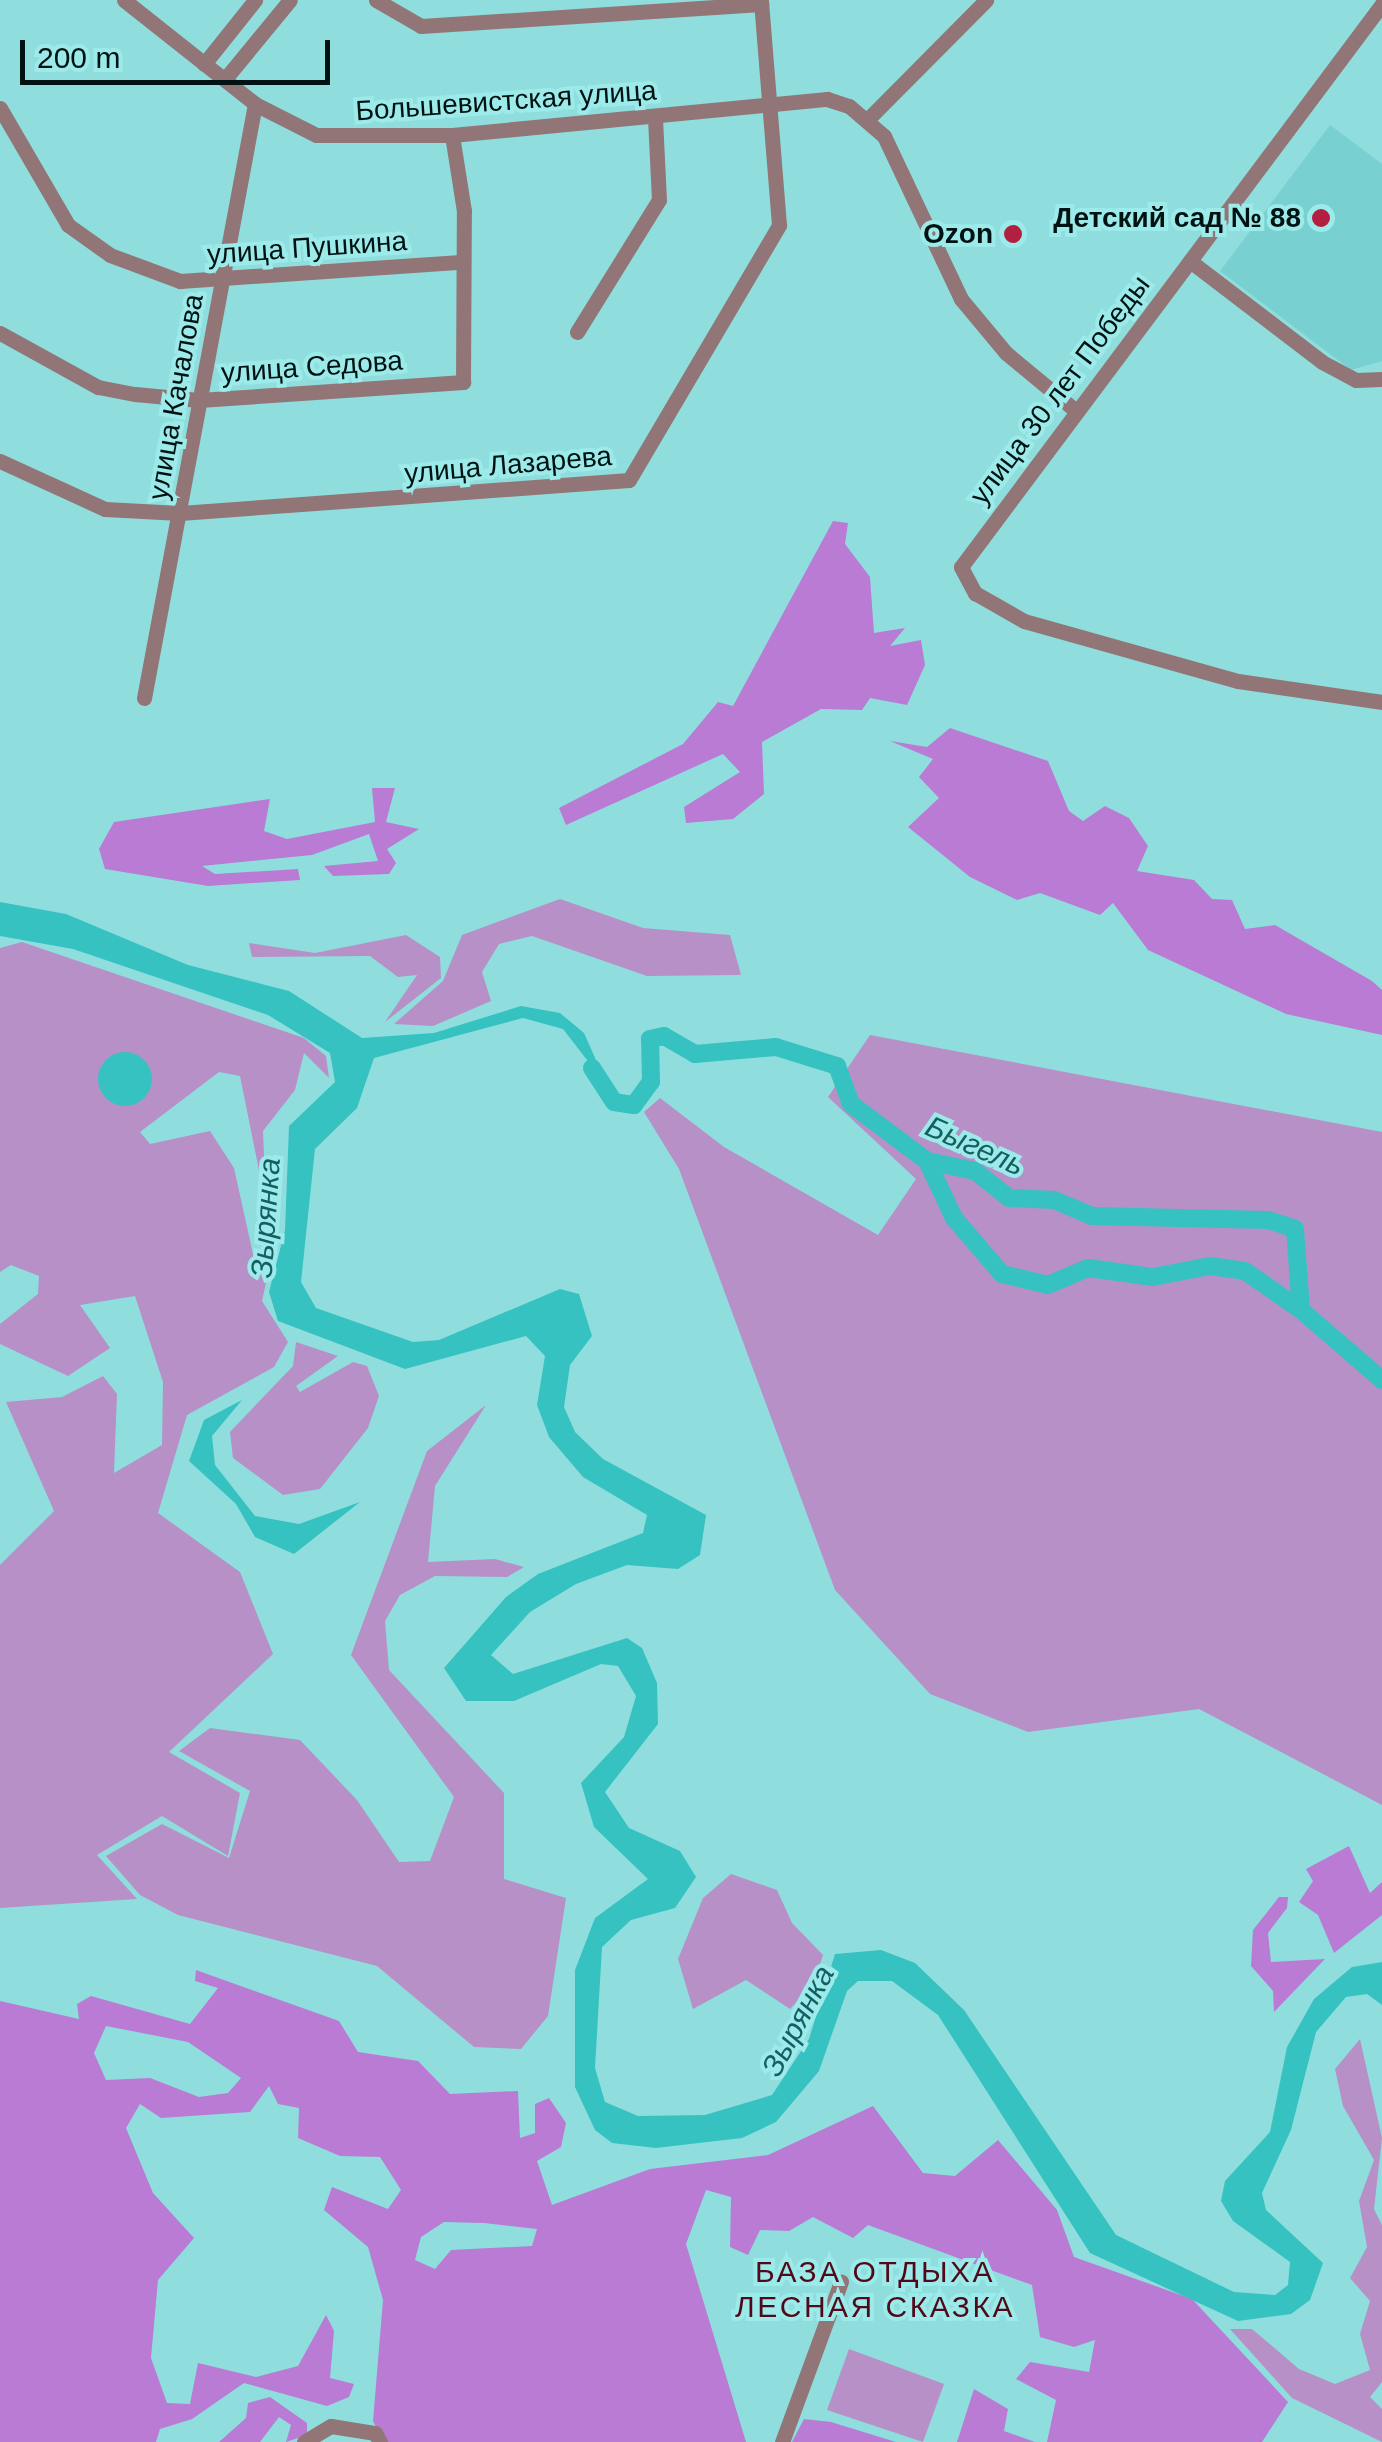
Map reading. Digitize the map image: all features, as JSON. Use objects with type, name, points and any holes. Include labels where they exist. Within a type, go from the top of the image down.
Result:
[{"type":"street","name":"Большевистская улица","points":[[124,0],[255,104],[316,134],[452,134],[828,100],[870,118]]},
{"type":"street","points":[[204,64],[256,0]]},
{"type":"street","points":[[225,79],[290,0]]},
{"type":"street","points":[[376,0],[421,26],[761,2]]},
{"type":"street","points":[[986,0],[870,118],[961,299],[1006,353],[1076,410]]},
{"type":"street","name":"улица Лазарева","points":[[0,460],[105,509],[180,513],[629,480],[779,225],[761,2]]},
{"type":"street","name":"улица 30 лет Победы","points":[[1382,4],[960,567],[976,593],[1024,621],[1132,656],[1382,702]]},
{"type":"street","name":"улица Качалова","points":[[144,698],[255,104]]},
{"type":"street","name":"улица Пушкина","points":[[0,108],[68,225],[110,256],[180,281],[222,282],[460,262]]},
{"type":"street","points":[[577,332],[659,200],[655,118]]},
{"type":"street","points":[[452,134],[460,262]]},
{"type":"street","points":[[1190,261],[1322,362],[1356,380],[1382,379]]},
{"type":"street","name":"улица Седова","points":[[0,332],[98,386],[199,400],[463,382],[460,262]]},
{"type":"street","points":[[782,2442],[842,2282]]},
{"type":"street","points":[[304,2442],[331,2426],[375,2433],[380,2442]]},
{"type":"shaded area","name":"Детский сад № 88","points":[[1330,125],[1382,164],[1382,361],[1351,370],[1220,271]]},
{"type":"shaded area","points":[[833,521],[848,523],[845,544],[870,577],[874,633],[905,628],[890,646],[921,640],[925,665],[907,705],[870,698],[862,710],[821,709],[762,742],[764,794],[733,819],[686,823],[684,807],[740,772],[723,754],[566,825],[559,808],[683,744],[718,702],[733,706]]},
{"type":"shaded area","points":[[950,728],[1048,761],[1069,811],[1083,821],[1105,806],[1129,818],[1148,846],[1137,871],[1194,880],[1212,899],[1232,900],[1245,929],[1275,925],[1372,981],[1382,990],[1382,1035],[1286,1014],[1148,950],[1113,903],[1100,915],[1040,893],[1017,900],[970,877],[908,827],[939,798],[919,777],[933,759],[890,741],[927,747]]},
{"type":"shaded area","points":[[372,788],[395,788],[386,822],[419,829],[387,849],[396,863],[389,874],[333,876],[324,866],[378,861],[369,834],[312,855],[202,866],[215,874],[298,869],[300,880],[208,886],[105,869],[99,849],[114,822],[270,799],[264,831],[287,839],[375,822]]},
{"type":"shaded area","points":[[560,899],[643,928],[730,935],[741,975],[647,976],[532,936],[499,944],[482,972],[491,1001],[433,1026],[394,1024],[443,981],[462,935]]},
{"type":"shaded area","points":[[0,902],[66,914],[188,965],[289,991],[362,1038],[434,1033],[521,1006],[560,1013],[584,1033],[608,1087],[563,1029],[523,1018],[374,1058],[357,1108],[315,1149],[301,1282],[316,1308],[413,1342],[439,1340],[560,1289],[579,1294],[592,1336],[570,1365],[564,1407],[575,1432],[603,1459],[706,1515],[700,1555],[678,1569],[627,1565],[576,1584],[530,1612],[491,1655],[513,1674],[627,1638],[642,1648],[657,1683],[658,1724],[605,1792],[629,1828],[680,1851],[696,1877],[675,1908],[631,1920],[602,1947],[595,2068],[605,2102],[638,2116],[705,2115],[772,2095],[809,2039],[835,1954],[881,1950],[915,1963],[964,2010],[1116,2235],[1234,2292],[1275,2295],[1288,2285],[1290,2262],[1233,2221],[1221,2201],[1225,2181],[1270,2132],[1287,2047],[1314,1999],[1352,1967],[1382,1962],[1382,2005],[1367,1994],[1346,1997],[1316,2032],[1291,2130],[1262,2193],[1266,2210],[1323,2263],[1310,2300],[1291,2314],[1238,2321],[1090,2253],[938,2015],[892,1981],[858,1981],[847,1991],[819,2071],[776,2122],[742,2138],[656,2148],[612,2143],[595,2130],[575,2087],[575,1970],[595,1918],[648,1879],[594,1827],[581,1783],[624,1737],[636,1696],[618,1666],[601,1664],[514,1701],[466,1701],[444,1668],[506,1597],[538,1574],[643,1533],[647,1515],[583,1477],[549,1437],[537,1405],[545,1356],[526,1336],[405,1369],[278,1321],[269,1292],[285,1230],[289,1126],[335,1082],[330,1053],[268,1015],[73,949],[0,936]]},
{"type":"shaded area","points":[[406,935],[440,957],[441,978],[385,1022],[417,975],[398,977],[370,956],[252,957],[249,943],[315,953]]},
{"type":"shaded area","points":[[22,942],[304,1038],[326,1056],[329,1078],[304,1053],[295,1090],[263,1131],[266,1205],[240,1076],[219,1072],[140,1132],[150,1144],[210,1131],[234,1168],[255,1263],[274,1247],[262,1301],[288,1342],[274,1367],[187,1415],[158,1513],[240,1572],[273,1654],[169,1752],[240,1793],[228,1856],[162,1816],[97,1855],[137,1899],[0,1908],[0,1565],[54,1511],[6,1402],[62,1397],[103,1376],[117,1394],[114,1473],[162,1445],[163,1382],[135,1296],[80,1305],[110,1348],[68,1376],[0,1344],[0,1324],[38,1294],[39,1276],[11,1265],[0,1272],[0,948]]},
{"type":"shaded area","points":[[870,1035],[1382,1132],[1382,1805],[1199,1709],[1028,1732],[930,1694],[835,1590],[679,1169],[644,1112],[660,1098],[724,1147],[878,1235],[916,1179],[828,1097]]},
{"type":"shaded area","points":[[125,1052],[144,1060],[152,1079],[144,1098],[125,1106],[106,1098],[98,1079],[106,1060]]},
{"type":"shaded area","points":[[296,1342],[338,1356],[296,1386],[300,1392],[353,1362],[367,1366],[379,1396],[368,1428],[320,1489],[283,1495],[233,1458],[230,1432],[293,1366]]},
{"type":"shaded area","points":[[242,1400],[212,1436],[215,1465],[255,1516],[299,1524],[360,1502],[294,1554],[255,1537],[236,1504],[189,1461],[204,1420]]},
{"type":"shaded area","points":[[486,1405],[435,1486],[428,1562],[495,1559],[524,1567],[507,1577],[435,1576],[400,1595],[385,1621],[389,1670],[504,1793],[504,1879],[566,1898],[548,2016],[521,2049],[474,2047],[377,1966],[178,1915],[140,1895],[106,1856],[162,1824],[229,1858],[250,1791],[179,1751],[210,1728],[300,1740],[357,1800],[399,1862],[430,1861],[454,1797],[351,1655],[427,1451]]},
{"type":"shaded area","points":[[1349,1846],[1370,1893],[1382,1882],[1382,1915],[1334,1953],[1318,1915],[1299,1902],[1313,1881],[1306,1869]]},
{"type":"shaded area","points":[[731,1874],[777,1890],[792,1923],[823,1955],[813,1985],[790,2009],[746,1980],[693,2009],[678,1959],[703,1898]]},
{"type":"shaded area","points":[[1279,1897],[1288,1897],[1287,1908],[1268,1933],[1271,1962],[1325,1959],[1274,2012],[1273,1991],[1251,1966],[1253,1930]]},
{"type":"shaded area","points":[[196,1970],[339,2021],[358,2052],[418,2061],[450,2094],[518,2091],[520,2138],[535,2133],[535,2104],[549,2098],[566,2123],[561,2147],[537,2161],[552,2205],[650,2169],[768,2155],[873,2106],[923,2173],[955,2176],[998,2140],[1057,2210],[1074,2257],[1192,2299],[1288,2402],[1262,2442],[1047,2442],[1056,2400],[1016,2379],[1030,2362],[1089,2372],[1095,2340],[1074,2347],[1040,2337],[1032,2285],[868,2225],[853,2238],[813,2217],[789,2231],[760,2230],[748,2255],[730,2247],[731,2197],[706,2190],[686,2244],[746,2442],[383,2442],[373,2421],[383,2300],[368,2247],[324,2210],[332,2187],[388,2209],[401,2190],[380,2157],[340,2156],[298,2138],[299,2108],[278,2104],[269,2086],[250,2112],[161,2118],[140,2104],[126,2128],[153,2193],[194,2238],[158,2280],[151,2358],[167,2403],[190,2404],[198,2363],[256,2377],[298,2366],[326,2315],[334,2331],[330,2378],[354,2384],[349,2397],[327,2406],[244,2383],[192,2419],[160,2429],[156,2442],[0,2442],[0,2001],[79,2019],[77,2004],[91,1996],[190,2024],[218,1988],[195,1981]],"holes":[[[106,2026],[188,2042],[241,2078],[228,2093],[199,2097],[150,2078],[106,2080],[94,2053]],[[444,2222],[484,2223],[537,2229],[532,2246],[451,2250],[435,2269],[415,2260],[421,2237]]]},
{"type":"shaded area","points":[[1360,2039],[1382,2138],[1374,2209],[1382,2225],[1382,2382],[1370,2397],[1382,2409],[1382,2442],[1292,2398],[1230,2329],[1252,2329],[1299,2369],[1335,2384],[1370,2370],[1360,2334],[1370,2301],[1350,2278],[1367,2247],[1359,2201],[1374,2160],[1343,2106],[1335,2069]]},
{"type":"shaded area","points":[[849,2349],[944,2384],[923,2442],[827,2410]]},
{"type":"shaded area","points":[[974,2389],[1008,2409],[1004,2431],[1035,2442],[957,2442]]},
{"type":"shaded area","points":[[270,2397],[307,2423],[307,2435],[286,2442],[291,2425],[279,2417],[260,2442],[219,2442],[246,2418],[248,2403]]},
{"type":"shaded area","points":[[804,2419],[831,2422],[896,2442],[792,2442]]},
{"type":"waterway","name":"Быгель","points":[[592,1068],[614,1102],[634,1105],[651,1082],[650,1039],[664,1036],[695,1054],[776,1047],[837,1066],[851,1104],[927,1161],[975,1171],[1009,1198],[1054,1200],[1092,1216],[1268,1220],[1295,1229],[1301,1310],[1382,1380]]},
{"type":"waterway","points":[[927,1161],[954,1218],[1002,1274],[1048,1285],[1088,1268],[1153,1277],[1210,1266],[1245,1271],[1301,1310]]},
{"type":"place","name":"Детский сад № 88","points":[[1321,218]]},
{"type":"place","name":"Ozon","points":[[1013,234]]},
{"type":"district","name":"БАЗА ОТДЫХА ЛЕСНАЯ СКАЗКА","points":[[875,2289]]},
{"type":"water label","name":"Зырянка","points":[[266,1218]]},
{"type":"water label","name":"Зырянка","points":[[798,2021]]}]
